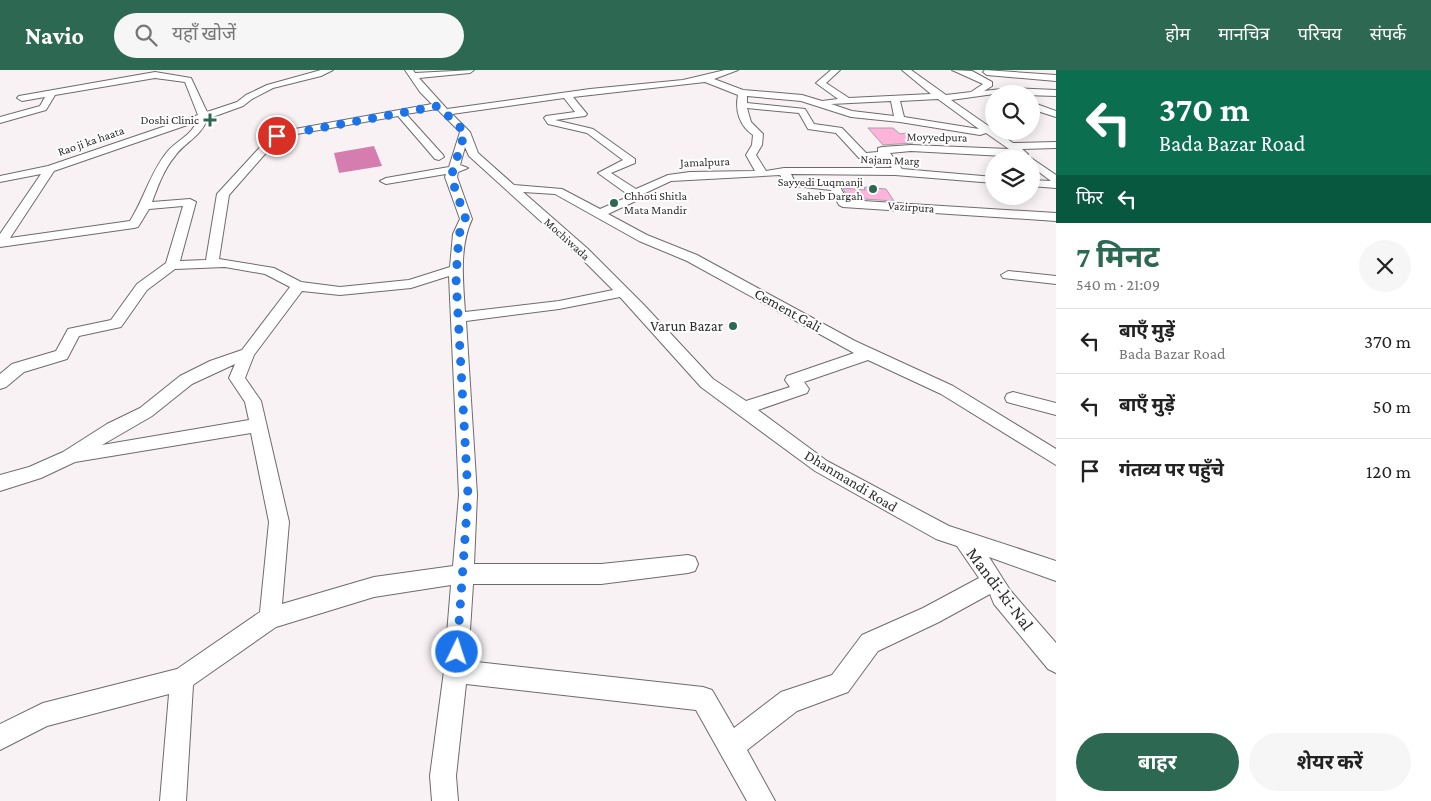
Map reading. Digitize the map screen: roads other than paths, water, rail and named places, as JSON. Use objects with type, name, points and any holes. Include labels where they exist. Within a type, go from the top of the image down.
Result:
[{"type":"street","name":"Rao ji ka haata","points":[[0,179],[50,169],[203,115],[240,104],[247,97],[279,85],[329,70]]},
{"type":"street","points":[[410,73],[470,70]]},
{"type":"street","points":[[212,262],[222,194],[277,136],[400,113],[703,80],[734,70]]},
{"type":"street","points":[[836,70],[820,83],[846,100]]},
{"type":"street","points":[[906,70],[958,110],[985,127]]},
{"type":"street","points":[[956,70],[969,73],[989,84],[974,94]]},
{"type":"street","points":[[1031,70],[1056,72]]},
{"type":"street","points":[[682,71],[742,93],[802,98],[850,114],[985,132]]},
{"type":"street","points":[[1002,85],[986,74],[987,71],[1056,78]]},
{"type":"street","points":[[410,73],[441,109],[465,132],[451,177],[466,220],[459,234],[457,269],[468,495],[456,671],[443,776],[445,801]]},
{"type":"street","points":[[0,242],[134,224],[145,206],[160,167],[185,138],[199,129],[203,115],[188,80],[155,75],[140,74],[22,98]]},
{"type":"street","points":[[0,120],[43,108],[52,93]]},
{"type":"street","points":[[742,93],[741,105],[744,118],[752,130],[758,134],[758,145],[751,155],[765,174]]},
{"type":"street","points":[[821,103],[846,100],[943,97],[985,93]]},
{"type":"street","points":[[1040,93],[1056,93]]},
{"type":"street","points":[[974,94],[985,100]]},
{"type":"street","points":[[566,96],[582,114],[549,118],[553,124],[590,132],[631,161],[603,173],[635,194]]},
{"type":"street","points":[[894,98],[900,119]]},
{"type":"street","points":[[741,105],[802,111],[811,127],[839,130],[862,156],[886,155],[898,168],[895,172]]},
{"type":"street","points":[[1040,109],[1056,114]]},
{"type":"street","points":[[400,113],[440,157]]},
{"type":"street","name":"Mochiwada","points":[[465,132],[473,154],[623,292],[673,345]]},
{"type":"street","points":[[1005,140],[1018,150]]},
{"type":"street","points":[[1013,146],[1056,146]]},
{"type":"street","name":"Moyyedpura","points":[[886,155],[882,150],[917,148],[985,154]]},
{"type":"street","points":[[386,180],[483,164]]},
{"type":"street","points":[[1040,167],[1055,180]]},
{"type":"street","points":[[0,242],[50,169]]},
{"type":"street","name":"Najam Marg","points":[[765,174],[784,171],[895,172],[985,179]]},
{"type":"street","name":"Vazirpura","points":[[784,171],[790,183],[835,187],[843,203],[1056,217]]},
{"type":"street","name":"Jamalpura","points":[[601,213],[636,197],[635,194],[668,178],[690,175],[765,174]]},
{"type":"street","points":[[1040,182],[1055,180]]},
{"type":"street","name":"Cement Gali","points":[[511,188],[558,191],[601,213],[643,238],[692,258],[868,354],[947,390],[1056,458]]},
{"type":"street","points":[[145,206],[190,202],[172,265]]},
{"type":"street","points":[[0,383],[18,368],[62,355],[73,332],[116,324],[142,287],[172,265],[212,262],[269,271],[298,286],[340,291],[411,284],[457,269]]},
{"type":"street","points":[[1008,275],[1056,280]]},
{"type":"street","points":[[270,618],[279,522],[253,401],[237,378],[247,354],[298,286]]},
{"type":"street","points":[[458,317],[559,304],[623,292]]},
{"type":"street","name":"Dhanmandi Road","points":[[673,345],[707,383],[744,408],[821,466],[942,533],[1056,571]]},
{"type":"street","points":[[0,483],[34,473],[69,457],[112,429],[146,412],[186,380],[216,365],[247,354]]},
{"type":"street","points":[[744,408],[801,389],[793,380],[868,354]]},
{"type":"street","points":[[1013,398],[1056,409]]},
{"type":"street","points":[[69,457],[258,425]]},
{"type":"street","name":"Mandi-ki-Nal","points":[[963,539],[994,581],[1002,597],[1056,661]]},
{"type":"street","points":[[0,737],[42,715],[182,679],[270,618],[374,587],[463,574],[601,574],[688,564]]},
{"type":"street","points":[[730,746],[790,701],[840,684],[870,643],[931,616],[994,581]]},
{"type":"street","points":[[456,671],[703,699],[762,801]]},
{"type":"street","points":[[173,801],[182,679]]},
{"type":"place","name":"Doshi Clinic","points":[[210,120]]},
{"type":"place","name":"Sayyedi Luqmanji Saheb Dargah","points":[[873,189]]},
{"type":"place","name":"Chhoti Shitla Mata Mandir","points":[[614,203]]},
{"type":"place","name":"Varun Bazar","points":[[733,326]]}]
